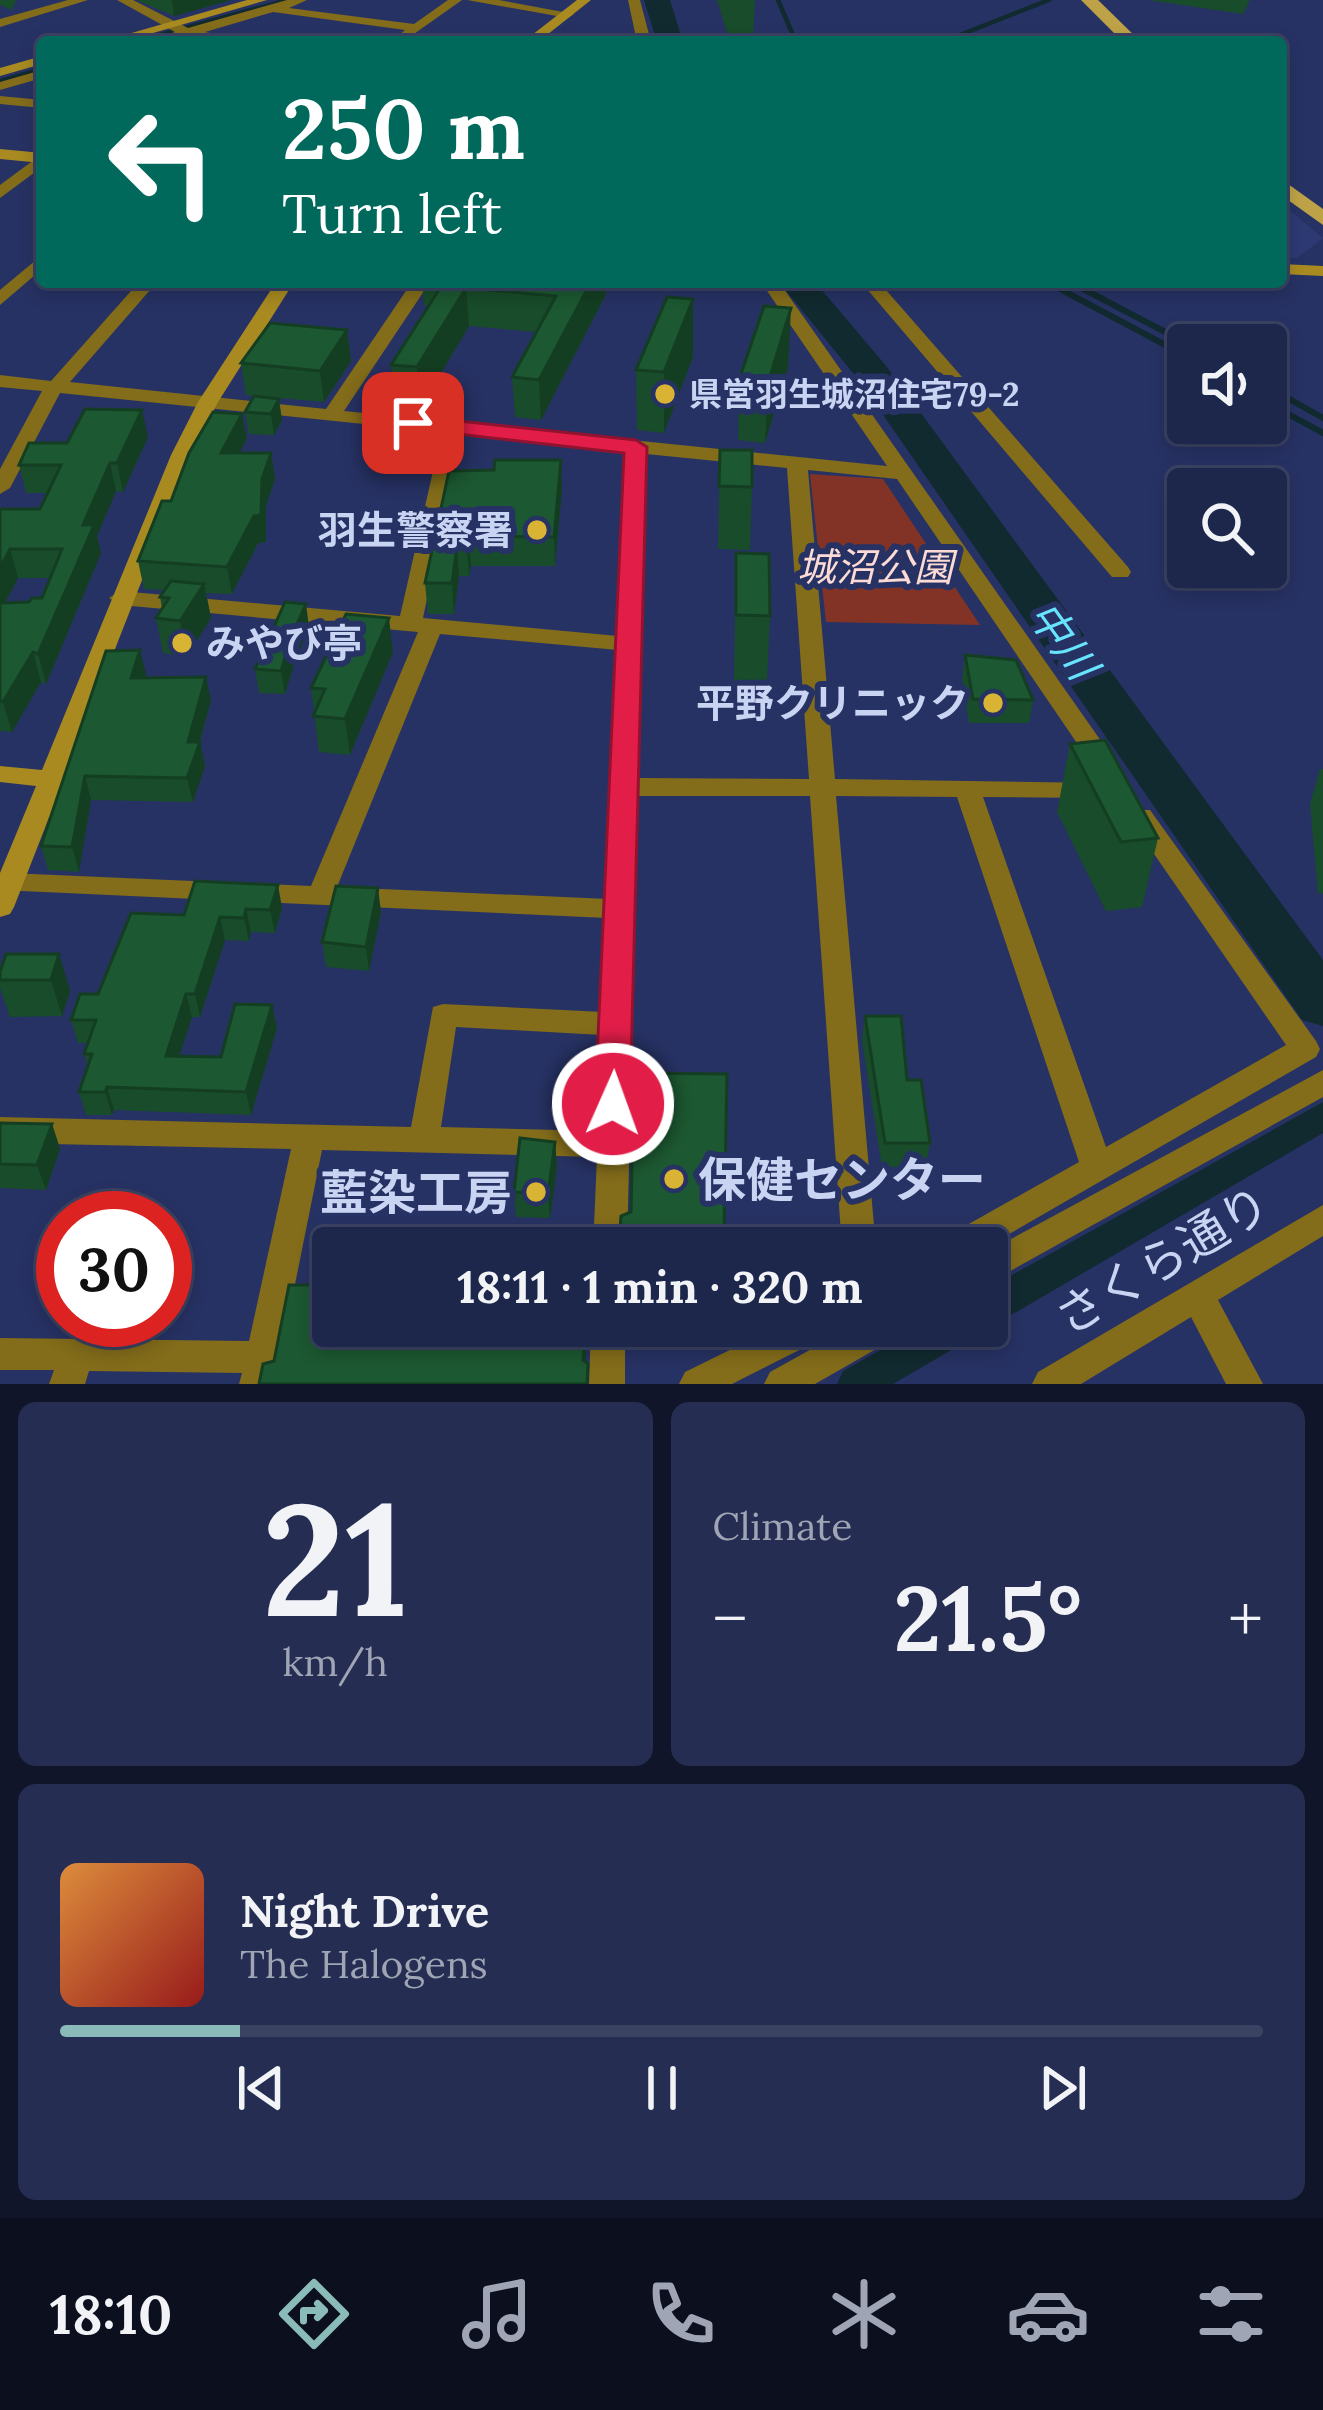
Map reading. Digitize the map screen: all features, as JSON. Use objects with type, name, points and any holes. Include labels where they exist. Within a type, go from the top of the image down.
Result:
[{"type":"main road","points":[[1071,0],[1109,36]]},
{"type":"main road","points":[[1089,0],[1127,36]]},
{"type":"main road","points":[[1287,173],[1323,201]]},
{"type":"main road","points":[[1287,190],[1323,219]]},
{"type":"street","points":[[0,23],[82,0]]},
{"type":"street","points":[[110,0],[150,22],[167,25]]},
{"type":"street","points":[[123,0],[167,25],[207,36]]},
{"type":"street","points":[[128,36],[302,0]]},
{"type":"street","points":[[406,36],[456,0]]},
{"type":"street","points":[[473,0],[568,14]]},
{"type":"street","points":[[538,36],[585,0]]},
{"type":"street","points":[[634,0],[643,36]]},
{"type":"street","points":[[176,36],[266,4],[416,28]]},
{"type":"street","points":[[0,72],[36,62]]},
{"type":"street","points":[[0,86],[36,76]]},
{"type":"street","points":[[0,100],[36,103]]},
{"type":"street","points":[[0,154],[36,158]]},
{"type":"street","points":[[0,193],[36,164]]},
{"type":"street","points":[[0,300],[36,266]]},
{"type":"street","points":[[1287,269],[1323,271]]},
{"type":"street","points":[[0,488],[55,386],[143,288]]},
{"type":"street","points":[[281,288],[208,402],[120,598],[5,895],[321,894],[620,909]]},
{"type":"street","points":[[332,414],[417,288]]},
{"type":"street","points":[[774,288],[1305,1049],[993,1227]]},
{"type":"street","points":[[876,288],[1120,572]]},
{"type":"street","points":[[0,381],[903,474]]},
{"type":"street","points":[[321,894],[421,625],[453,427]]},
{"type":"street","points":[[610,1227],[636,447]]},
{"type":"street","points":[[797,465],[858,1227]]},
{"type":"street","points":[[120,598],[628,644]]},
{"type":"street","points":[[0,774],[48,779]]},
{"type":"street","points":[[626,787],[1121,789]]},
{"type":"street","points":[[967,788],[1096,1168]]},
{"type":"street","points":[[424,1140],[443,1015],[616,1024]]},
{"type":"street","points":[[1008,1257],[1323,1082]]},
{"type":"street","points":[[0,1130],[612,1144]]},
{"type":"street","points":[[0,1354],[72,1370],[260,1371],[309,1137]]},
{"type":"street","name":"さくら通り","points":[[1050,1384],[1323,1219]]},
{"type":"street","points":[[277,1290],[312,1290]]},
{"type":"street","points":[[1198,1297],[1245,1384]]},
{"type":"street","points":[[608,1347],[608,1384]]},
{"type":"street","points":[[697,1384],[770,1347]]},
{"type":"street","points":[[782,1384],[848,1347]]},
{"type":"shaded area","points":[[1287,208],[1323,238],[1297,258],[1287,258]]},
{"type":"green space","name":"城沼公園","points":[[810,474],[883,479],[980,625],[826,622]]},
{"type":"building","points":[[440,288],[466,288],[417,367],[391,365]]},
{"type":"building","points":[[466,288],[588,288],[539,380],[512,377],[556,296]]},
{"type":"building","points":[[667,297],[693,299],[664,372],[636,370]]},
{"type":"building","points":[[764,306],[791,308],[768,383],[739,380]]},
{"type":"building","points":[[270,323],[347,330],[320,371],[241,363]]},
{"type":"building","points":[[254,396],[279,399],[271,414],[245,412]]},
{"type":"building","points":[[85,409],[142,410],[117,463],[110,463],[83,525],[94,525],[38,654],[33,652],[3,702],[0,603],[42,598],[62,549],[10,549],[0,568],[0,509],[40,509],[61,465],[19,465],[29,443],[67,443]]},
{"type":"building","points":[[213,412],[242,414],[221,453],[271,453],[262,479],[261,515],[254,516],[227,567],[138,561],[162,501],[171,501],[189,453]]},
{"type":"building","points":[[720,450],[752,450],[752,487],[719,486]]},
{"type":"building","points":[[495,460],[561,460],[554,537],[468,536],[467,546],[457,546],[452,583],[425,583],[449,471],[494,470]]},
{"type":"building","points":[[736,553],[769,554],[770,616],[736,615]]},
{"type":"building","points":[[171,581],[204,584],[180,621],[156,618],[169,598],[160,597]]},
{"type":"building","points":[[285,602],[306,604],[281,671],[255,669]]},
{"type":"building","points":[[346,614],[389,618],[345,719],[313,716],[325,689],[311,688]]},
{"type":"building","points":[[140,650],[131,678],[206,677],[188,742],[200,742],[187,778],[85,776],[72,847],[41,846],[106,651]]},
{"type":"building","points":[[965,655],[1016,660],[1033,700],[973,699]]},
{"type":"building","points":[[1105,740],[1158,838],[1121,842],[1070,744]]},
{"type":"building","points":[[195,881],[278,885],[270,910],[246,909],[244,918],[220,917],[195,994],[186,994],[166,1056],[221,1057],[235,1004],[272,1005],[246,1092],[107,1087],[105,1092],[79,1092],[92,1054],[84,1054],[96,1020],[71,1020],[80,994],[98,994],[131,913],[184,915]]},
{"type":"building","points":[[336,886],[378,888],[366,947],[322,942]]},
{"type":"building","points":[[6,954],[59,954],[51,980],[0,980]]},
{"type":"building","points":[[865,1016],[901,1016],[907,1080],[921,1080],[930,1143],[885,1143]]},
{"type":"building","name":"保健センター","points":[[634,1073],[727,1074],[724,1227],[620,1227],[621,1216],[631,1212]]},
{"type":"building","points":[[0,1123],[52,1124],[37,1165],[0,1164]]},
{"type":"building","points":[[520,1138],[555,1142],[548,1194],[514,1192]]},
{"type":"building","points":[[289,1285],[312,1285],[312,1347],[584,1347],[587,1384],[259,1384],[263,1364],[274,1361]]},
{"type":"waterway","points":[[185,28],[288,0]]},
{"type":"waterway","name":"中川","points":[[657,0],[668,36]]},
{"type":"waterway","points":[[778,0],[793,36]]},
{"type":"waterway","points":[[957,36],[1049,0]]},
{"type":"waterway","points":[[157,36],[171,32]]},
{"type":"waterway","points":[[0,81],[36,71]]},
{"type":"waterway","name":"中川","points":[[801,288],[874,375],[1323,1004]]},
{"type":"waterway","points":[[1058,288],[1167,346]]},
{"type":"waterway","points":[[1081,288],[1167,333]]},
{"type":"waterway","points":[[1287,398],[1323,418]]},
{"type":"waterway","points":[[1287,413],[1323,433]]},
{"type":"waterway","points":[[1008,1297],[1323,1116]]},
{"type":"waterway","points":[[857,1384],[921,1347]]},
{"type":"place","name":"県営羽生城沼住宅79-2","points":[[665,394]]},
{"type":"place","name":"羽生警察署","points":[[537,530]]},
{"type":"place","name":"みやび亭","points":[[182,643]]},
{"type":"place","name":"平野クリニック","points":[[993,703]]},
{"type":"place","name":"保健センター","points":[[674,1179]]},
{"type":"place","name":"藍染工房","points":[[536,1192]]},
{"type":"route","points":[[413,423],[636,447],[613,1104]]}]
